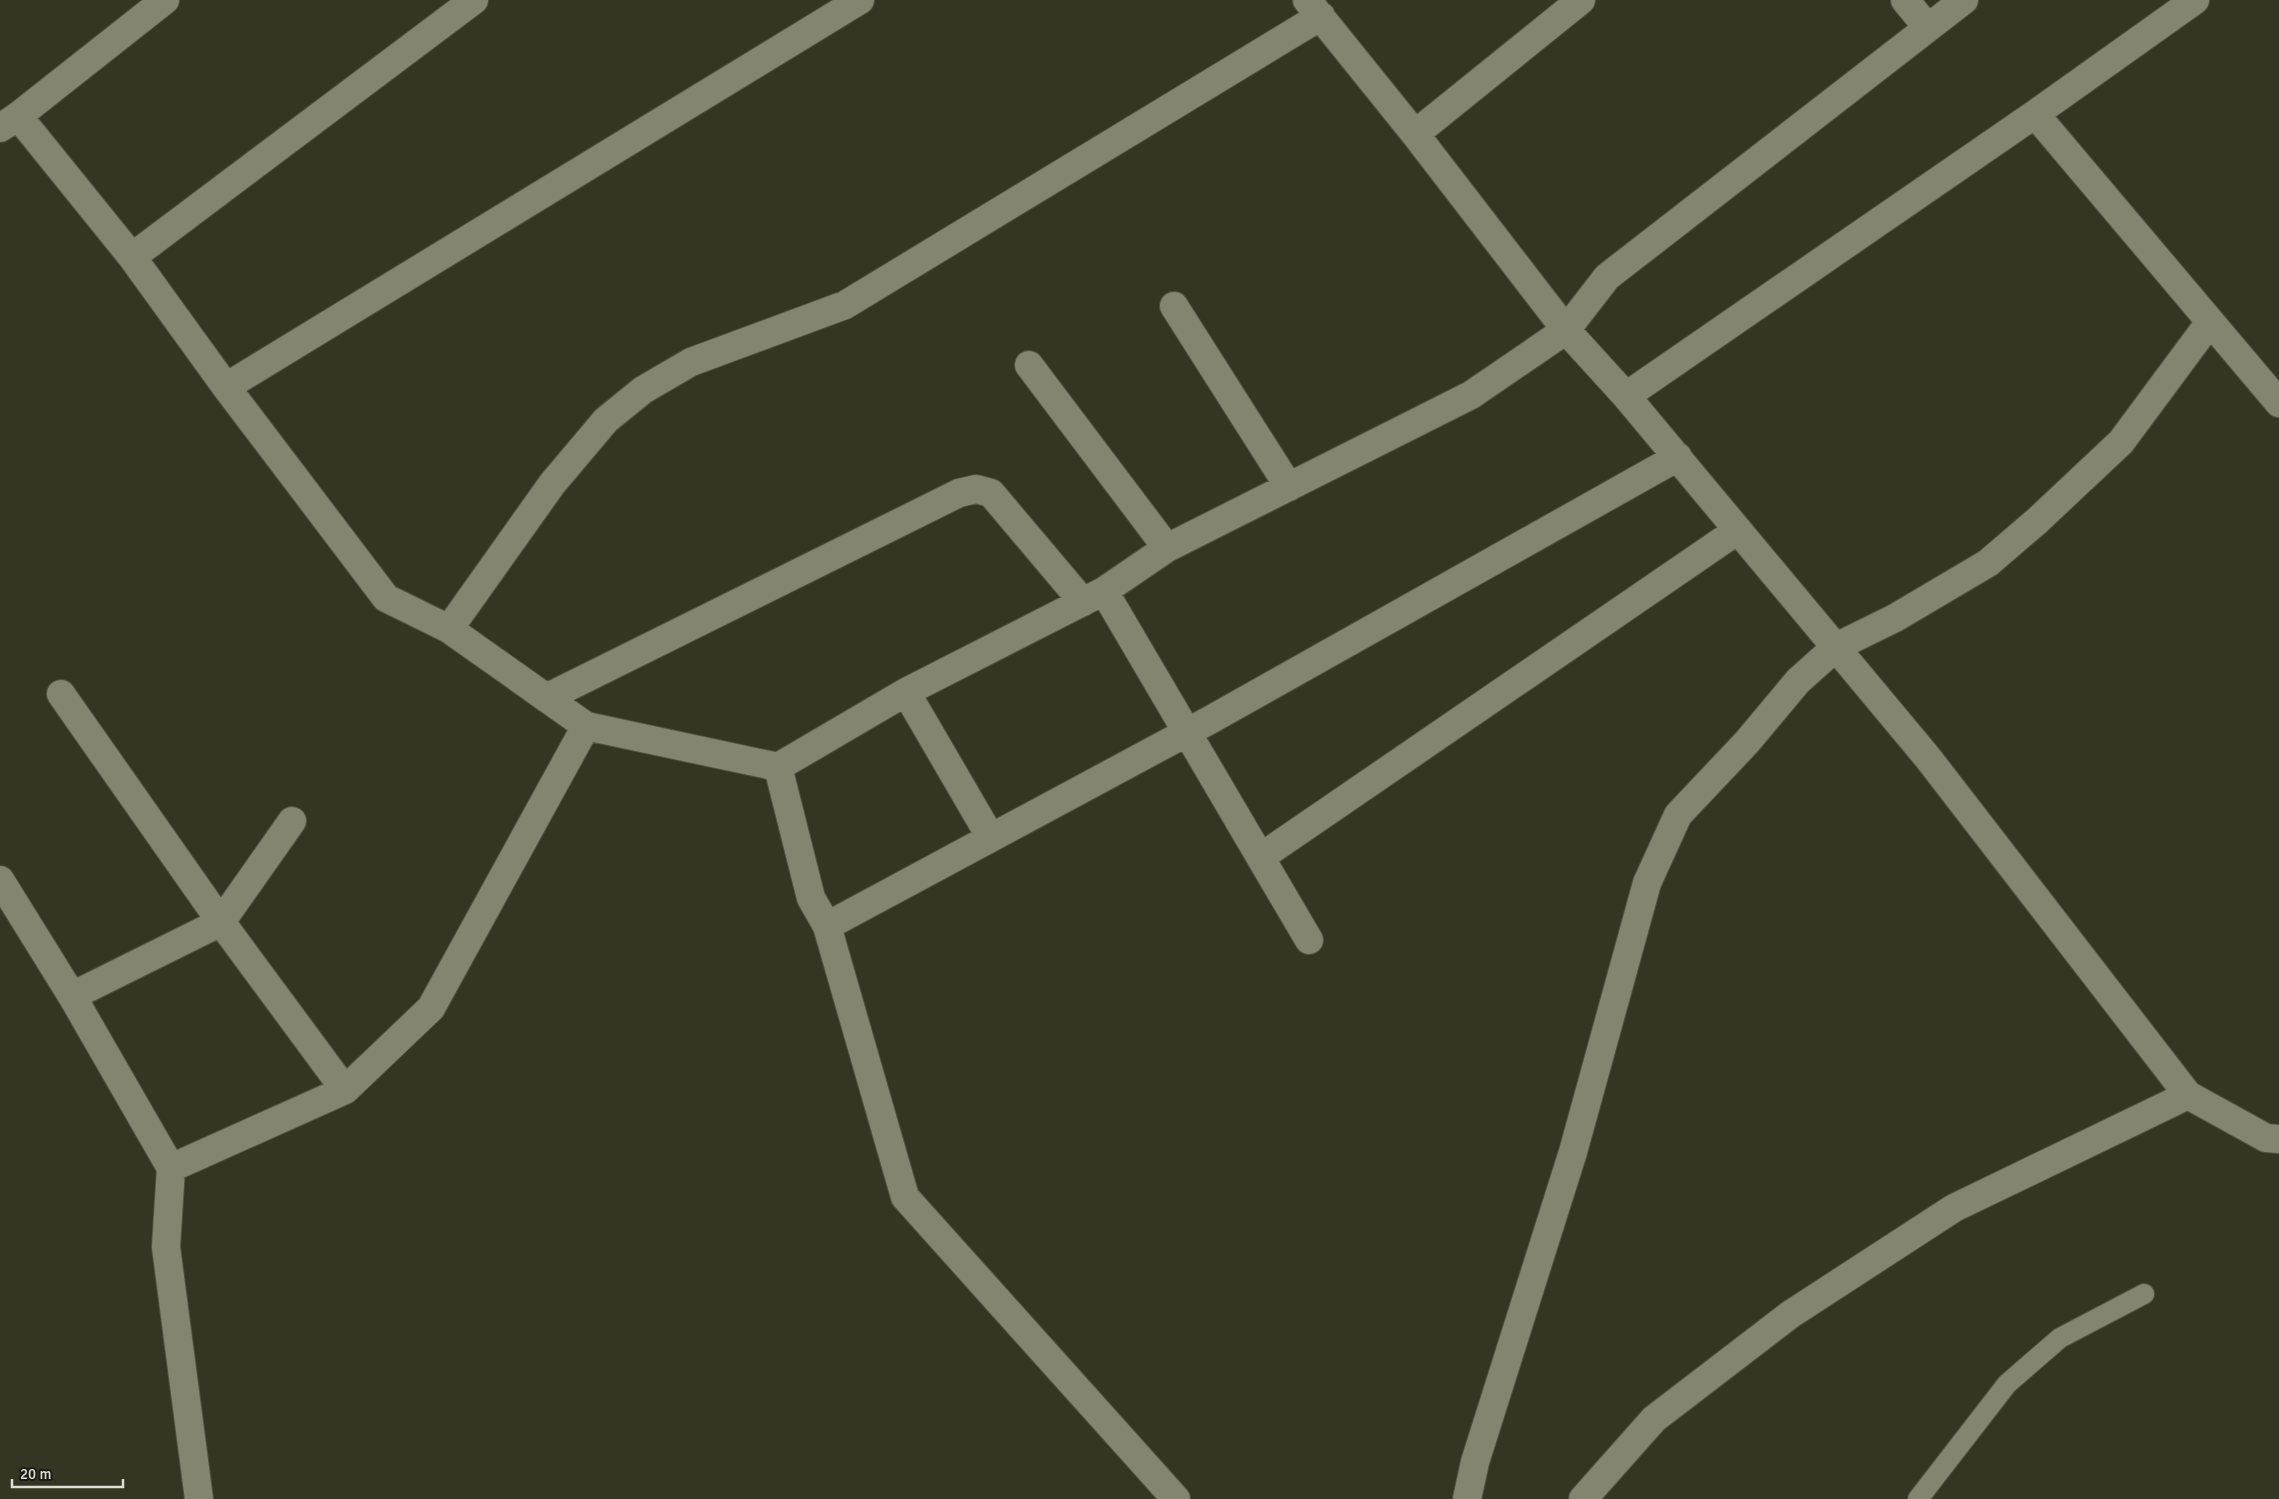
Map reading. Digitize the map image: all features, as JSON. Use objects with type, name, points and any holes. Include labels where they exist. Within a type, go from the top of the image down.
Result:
[{"type":"street","points":[[164,0],[9,122],[132,257],[226,387],[386,598],[449,630],[586,726],[778,767],[906,692],[1094,596],[1167,548],[1471,395],[1566,330],[1607,277],[1964,0]]},
{"type":"street","points":[[132,257],[474,0]]},
{"type":"street","points":[[226,387],[860,0]]},
{"type":"street","points":[[1415,134],[1581,0]]},
{"type":"street","points":[[1905,0],[1928,28]]},
{"type":"street","points":[[1626,396],[2035,114],[2195,0]]},
{"type":"street","points":[[449,630],[552,484],[606,420],[643,390],[691,362],[845,305],[1314,8],[1415,134],[1566,330],[1678,457],[1928,758],[2188,1095],[2266,1138],[2279,1139]]},
{"type":"street","points":[[2035,114],[2279,403]]},
{"type":"street","points":[[1174,306],[1289,488]]},
{"type":"street","points":[[1467,1499],[1476,1462],[1573,1152],[1647,883],[1678,815],[1747,742],[1798,680],[1836,647],[1895,618],[1988,563],[2030,527],[2121,442],[2210,322]]},
{"type":"street","points":[[1030,365],[1167,548]]},
{"type":"street","points":[[827,926],[1188,732],[1678,457]]},
{"type":"street","points":[[546,698],[959,493],[976,489],[991,493],[1094,596],[1188,732],[1309,940]]},
{"type":"street","points":[[1261,856],[1738,530]]},
{"type":"street","points":[[906,692],[991,838]]},
{"type":"street","points":[[61,694],[221,922],[345,1090]]},
{"type":"street","points":[[171,1168],[345,1090],[431,1008],[586,726]]},
{"type":"street","points":[[778,767],[811,898],[827,926],[905,1197],[1176,1499]]},
{"type":"street","points":[[72,996],[221,922],[292,821]]},
{"type":"street","points":[[0,880],[72,996],[171,1168],[166,1247],[199,1499]]},
{"type":"street","points":[[1583,1499],[1654,1419],[1791,1314],[1954,1208],[2188,1095]]},
{"type":"lane","points":[[1918,1499],[2007,1384],[2060,1338],[2144,1294]]}]
